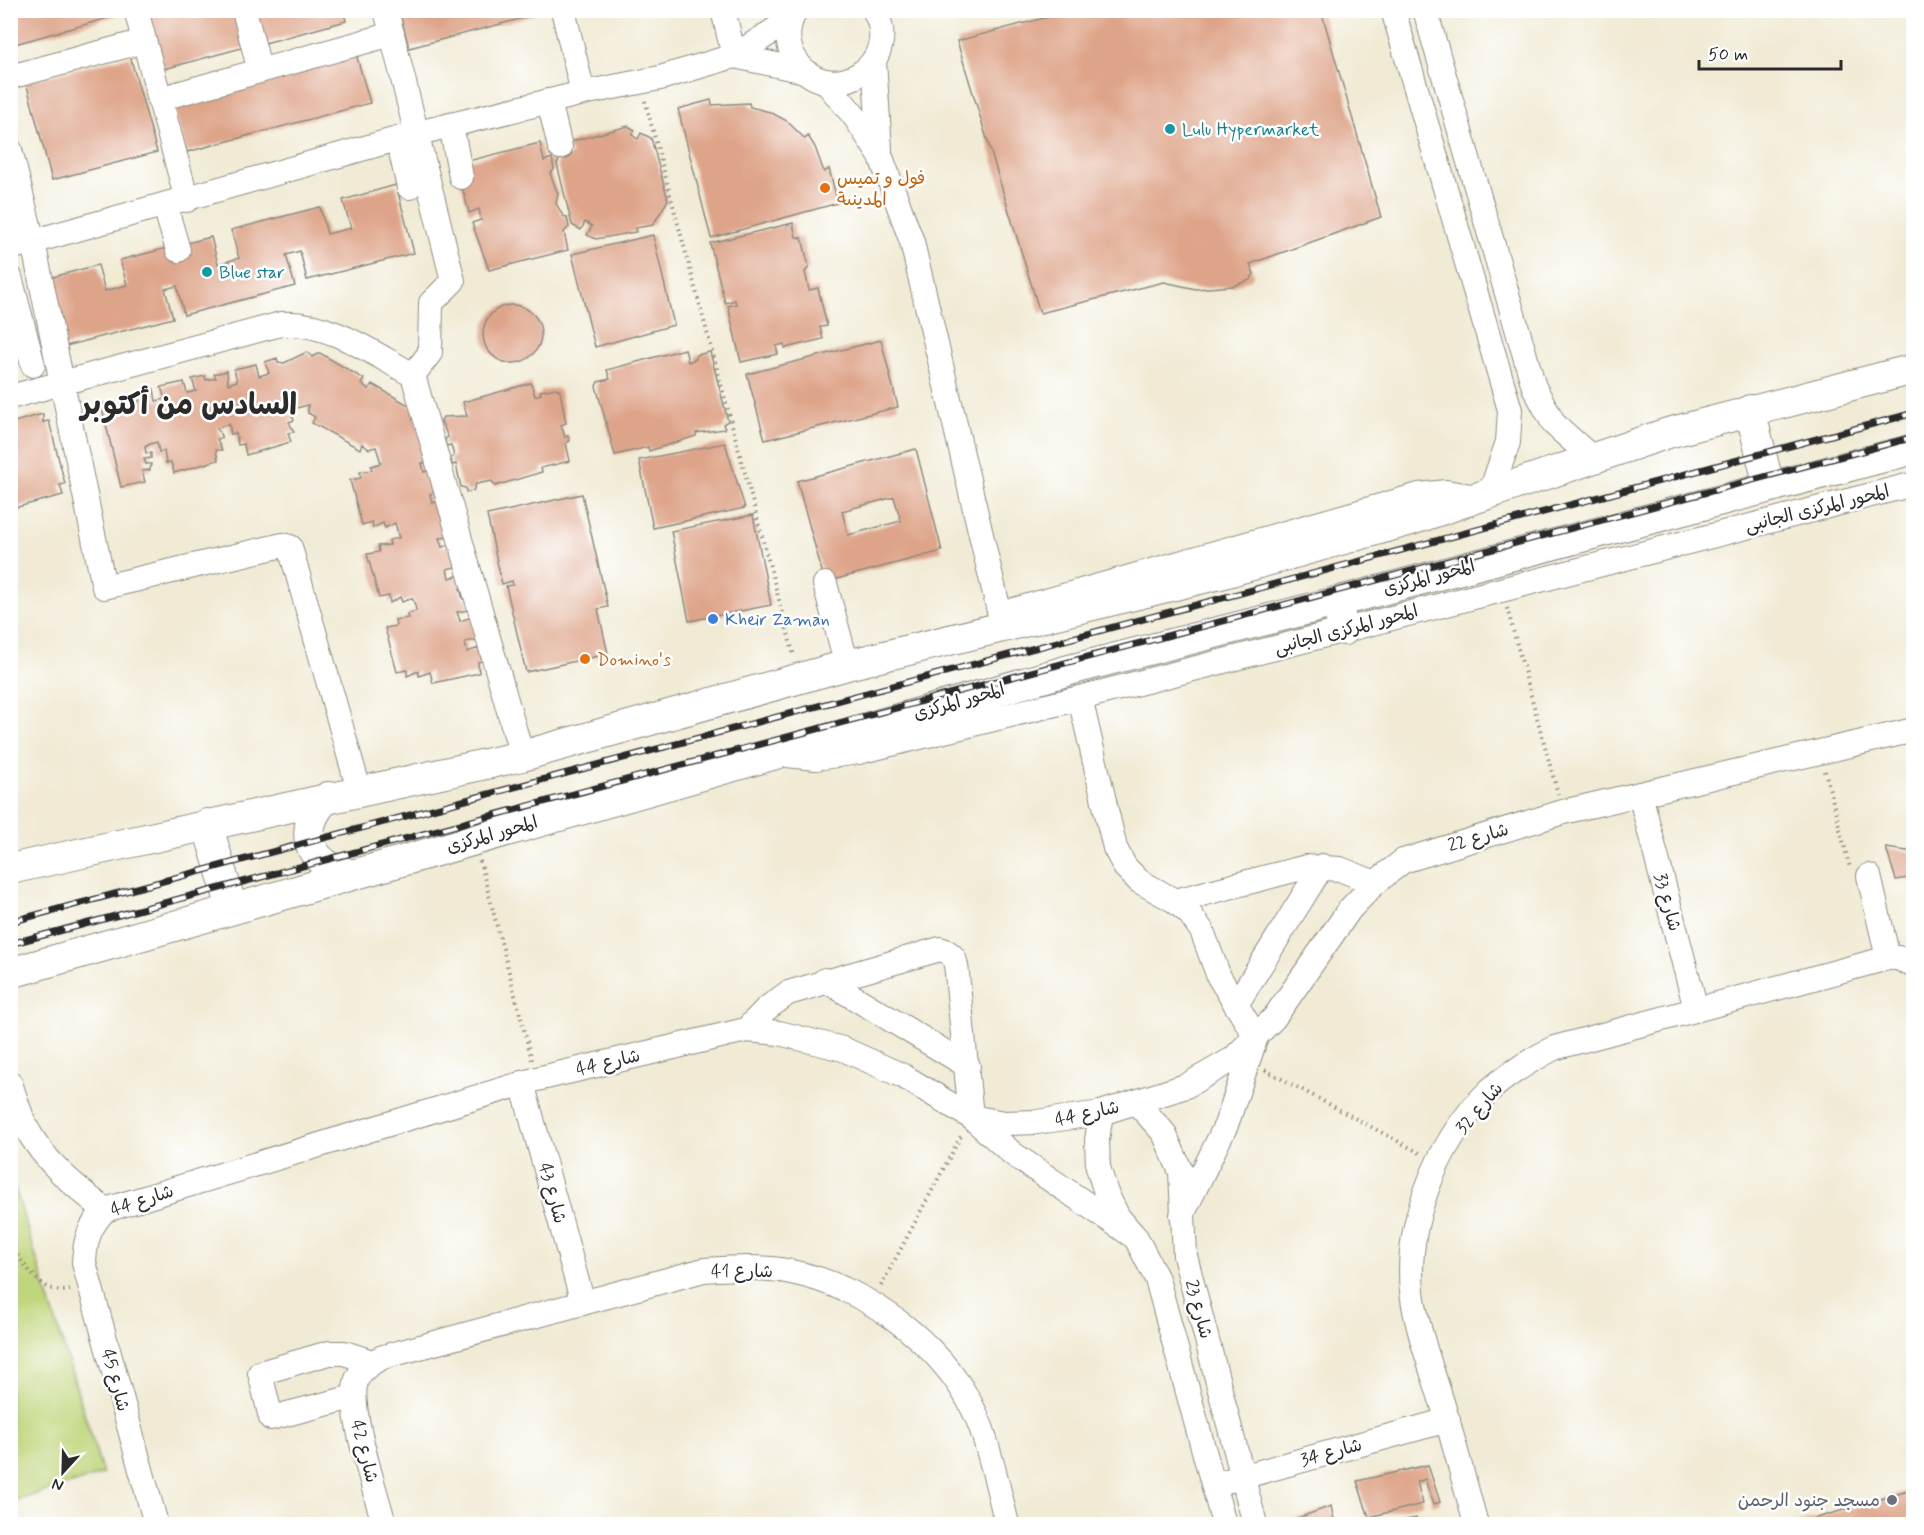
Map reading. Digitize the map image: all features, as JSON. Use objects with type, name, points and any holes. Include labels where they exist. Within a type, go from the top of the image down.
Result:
[{"type":"main road","points":[[10,869],[359,790],[522,756],[1001,621],[1285,556],[1485,496],[1592,458],[1750,410],[1914,369]]},
{"type":"main road","points":[[1750,410],[1769,486]]},
{"type":"main road","name":"المحور المركزى","points":[[10,972],[1073,669],[1340,616],[1769,486],[1914,449]]},
{"type":"main road","points":[[328,797],[311,817],[309,831],[311,843],[316,856],[326,865],[351,874]]},
{"type":"main road","points":[[207,824],[232,908]]},
{"type":"street","points":[[136,10],[159,99],[176,203],[178,250]]},
{"type":"street","points":[[244,10],[260,71]]},
{"type":"street","points":[[563,10],[583,93]]},
{"type":"street","points":[[723,10],[734,56]]},
{"type":"street","points":[[874,10],[881,28],[878,50],[881,157]]},
{"type":"street","points":[[734,56],[836,82],[858,76],[878,50],[892,10]]},
{"type":"street","points":[[1393,10],[1510,410],[1508,442],[1485,496]]},
{"type":"street","points":[[1425,10],[1534,387],[1554,424],[1592,458]]},
{"type":"street","points":[[30,243],[408,136],[641,81],[734,56],[793,15]]},
{"type":"street","points":[[793,15],[788,42],[791,53],[855,117],[881,157],[912,242],[1001,621]]},
{"type":"street","points":[[159,99],[260,71],[389,22],[408,136],[453,281],[431,303],[430,353],[413,375]]},
{"type":"street","points":[[10,77],[144,41]]},
{"type":"street","points":[[549,101],[560,147]]},
{"type":"street","points":[[451,125],[461,177]]},
{"type":"street","points":[[408,136],[408,187]]},
{"type":"street","points":[[18,152],[30,243],[104,587],[284,545],[290,547],[359,790]]},
{"type":"street","points":[[10,277],[33,365]]},
{"type":"street","points":[[10,397],[281,324],[296,323],[326,330],[413,375],[522,756]]},
{"type":"street","name":"المحور المركزى الجانبى","points":[[776,753],[816,758],[837,755],[1080,698],[1340,616],[1502,589],[1914,483]]},
{"type":"street","points":[[825,584],[847,665]]},
{"type":"street","points":[[1080,698],[1116,848],[1125,867],[1139,882],[1175,901],[1190,914],[1202,931],[1219,977],[1256,1037],[1213,1155],[1182,1215]]},
{"type":"street","name":"شارع 22","points":[[1136,1102],[1186,1086],[1233,1059],[1281,1009],[1350,909],[1375,883],[1403,861],[1563,813],[1914,730]]},
{"type":"street","name":"شارع 33","points":[[1640,794],[1696,1009]]},
{"type":"street","points":[[1175,901],[1306,867],[1322,866],[1349,872],[1375,883]]},
{"type":"street","points":[[1236,1005],[1322,866]]},
{"type":"street","points":[[1869,876],[1888,958],[1898,958],[1914,966]]},
{"type":"street","points":[[746,1030],[765,1009],[788,993],[825,980],[940,949],[949,951],[955,959],[968,1066],[971,1117],[1013,1154],[1136,1238]]},
{"type":"street","name":"شارع 32","points":[[1476,1524],[1448,1420],[1414,1309],[1411,1268],[1416,1228],[1439,1163],[1464,1119],[1490,1090],[1520,1066],[1554,1048],[1888,958]]},
{"type":"street","points":[[825,980],[968,1066]]},
{"type":"street","name":"شارع 44","points":[[88,1234],[94,1221],[105,1210],[529,1081],[746,1030],[779,1034],[843,1049],[903,1076],[971,1117],[1005,1123],[1037,1122],[1101,1113],[1136,1102]]},
{"type":"street","name":"شارع 43","points":[[529,1081],[583,1303]]},
{"type":"street","points":[[10,1083],[25,1125],[36,1144],[66,1179],[105,1210]]},
{"type":"street","name":"شارع 23","points":[[1136,1102],[1164,1133],[1174,1152],[1183,1183],[1182,1215],[1185,1256],[1255,1524]]},
{"type":"street","name":"شارع 23","points":[[1101,1113],[1097,1140],[1098,1158],[1106,1193],[1118,1217],[1136,1238],[1165,1301],[1224,1524]]},
{"type":"street","name":"شارع 45","points":[[88,1234],[84,1263],[156,1524]]},
{"type":"street","name":"شارع 41","points":[[361,1379],[383,1357],[704,1270],[748,1267],[791,1272],[822,1281],[871,1305],[907,1327],[938,1356],[962,1389],[981,1426],[1007,1524]]},
{"type":"street","name":"شارع 42","points":[[361,1379],[356,1418],[384,1524]]},
{"type":"street","name":"شارع 34","points":[[1214,1485],[1448,1420]]},
{"type":"path","points":[[641,81],[800,677]]},
{"type":"path","points":[[1502,589],[1563,813]]},
{"type":"path","points":[[1820,752],[1849,867],[1852,871],[1869,876]]},
{"type":"path","points":[[474,840],[529,1081]]},
{"type":"path","points":[[1248,1062],[1439,1163]]},
{"type":"path","points":[[871,1305],[971,1117]]},
{"type":"path","points":[[10,1222],[10,1237]]},
{"type":"path","points":[[10,1246],[48,1290],[59,1292],[90,1282]]},
{"type":"green space","points":[[10,1173],[103,1474],[11,1502],[10,1502]]},
{"type":"building","points":[[10,10],[118,10],[119,15],[15,44]]},
{"type":"building","points":[[148,10],[235,10],[245,47],[164,69]]},
{"type":"building","points":[[256,10],[343,10],[346,21],[265,43]]},
{"type":"building","points":[[399,10],[533,10],[535,15],[409,48]]},
{"type":"building","name":"Lulu Hypermarket","points":[[1074,10],[1321,10],[1381,217],[1250,264],[1254,274],[1250,280],[1233,286],[1196,289],[1164,282],[1040,313],[957,41]]},
{"type":"building","points":[[356,54],[370,103],[187,152],[171,102]]},
{"type":"building","points":[[130,56],[157,152],[52,180],[26,82]]},
{"type":"building","points":[[711,100],[712,105],[749,103],[750,107],[770,112],[787,121],[805,139],[808,136],[815,147],[824,172],[829,169],[838,203],[711,238],[678,109]]},
{"type":"building","points":[[628,126],[635,130],[632,135],[638,139],[641,133],[651,138],[668,200],[653,225],[635,228],[636,232],[596,239],[587,235],[592,226],[585,222],[581,230],[572,225],[557,164],[561,157],[567,159],[572,153],[567,149],[573,141]]},
{"type":"building","points":[[540,143],[544,161],[552,158],[554,170],[550,173],[558,194],[556,203],[563,216],[567,217],[569,227],[564,232],[568,250],[489,270],[472,223],[481,220],[479,209],[469,213],[456,164]]},
{"type":"building","name":"Blue star","points":[[396,185],[414,253],[307,280],[300,251],[286,255],[295,286],[184,315],[177,286],[165,289],[173,318],[62,347],[45,279],[98,265],[105,291],[127,285],[120,260],[211,237],[218,264],[239,258],[231,230],[320,207],[327,234],[351,228],[343,200]]},
{"type":"building","points":[[793,223],[796,237],[802,238],[809,267],[805,272],[809,290],[818,288],[827,326],[820,327],[823,339],[785,348],[784,344],[776,346],[778,354],[741,362],[728,306],[736,304],[735,300],[725,303],[710,243]]},
{"type":"building","points":[[653,235],[674,325],[595,347],[572,254]]},
{"type":"building","points":[[512,305],[528,310],[536,318],[541,334],[536,350],[528,358],[512,363],[496,358],[488,350],[483,334],[488,318],[496,310]]},
{"type":"building","points":[[881,340],[898,407],[765,440],[747,374]]},
{"type":"building","points":[[685,349],[688,362],[696,359],[696,355],[710,352],[728,421],[723,424],[725,429],[696,433],[696,436],[649,451],[648,447],[615,455],[596,386],[598,382],[610,379],[607,370]]},
{"type":"building","points":[[307,352],[312,357],[320,353],[364,379],[361,384],[369,389],[372,384],[417,410],[434,462],[422,463],[424,472],[437,469],[441,491],[430,494],[432,503],[444,500],[452,537],[439,538],[442,547],[454,544],[459,566],[447,569],[449,578],[461,575],[464,587],[460,588],[463,599],[467,598],[469,610],[457,612],[460,621],[472,617],[476,640],[465,642],[467,652],[479,648],[482,661],[478,662],[479,673],[433,683],[430,672],[419,676],[418,671],[407,676],[407,670],[397,672],[385,628],[396,626],[395,620],[408,618],[407,614],[416,611],[415,605],[412,598],[402,602],[400,597],[390,603],[389,596],[379,598],[367,554],[379,552],[378,546],[390,545],[389,540],[399,538],[395,523],[385,528],[383,523],[373,528],[372,522],[362,525],[350,480],[361,478],[360,472],[372,470],[371,466],[381,463],[376,447],[369,449],[362,444],[360,449],[312,423],[315,417],[308,413],[308,405],[289,410],[294,420],[289,422],[294,432],[288,433],[291,442],[246,455],[244,444],[238,445],[236,433],[231,434],[229,424],[217,428],[222,438],[217,439],[222,450],[216,450],[218,460],[174,473],[171,462],[166,463],[164,451],[159,452],[157,442],[150,444],[145,447],[146,453],[151,453],[151,458],[144,459],[146,464],[151,464],[150,470],[142,471],[145,482],[121,487],[101,404],[112,402],[116,406],[125,404],[123,398],[134,396],[136,403],[139,402],[138,397],[143,396],[142,391],[154,389],[156,401],[165,399],[161,387],[184,382],[187,393],[196,391],[192,379],[205,376],[206,380],[216,378],[214,374],[227,371],[228,384],[237,381],[234,369],[256,364],[259,376],[269,373],[265,362],[277,358],[278,362],[284,363]]},
{"type":"building","points":[[531,383],[535,396],[541,394],[540,391],[556,388],[560,391],[566,423],[561,425],[565,437],[568,436],[570,441],[566,443],[570,461],[541,468],[542,472],[495,486],[492,481],[476,484],[473,491],[466,492],[466,488],[461,487],[456,464],[452,465],[451,458],[454,456],[451,445],[446,446],[445,439],[448,437],[441,421],[443,417],[467,416],[463,402]]},
{"type":"building","points":[[43,414],[43,422],[49,421],[65,484],[60,485],[63,495],[10,509],[10,423]]},
{"type":"building","points":[[725,443],[745,508],[653,528],[639,460]]},
{"type":"building","points":[[916,449],[942,551],[825,582],[797,481]],"holes":[[[894,497],[901,521],[848,535],[842,511]]]},
{"type":"building","points":[[582,494],[608,607],[598,609],[608,654],[526,672],[506,586],[513,585],[512,581],[502,584],[487,515]]},
{"type":"building","points":[[753,515],[771,605],[689,621],[671,531]]},
{"type":"building","points":[[1886,848],[1914,852],[1914,877],[1896,880]]},
{"type":"building","points":[[1428,1465],[1440,1502],[1433,1505],[1425,1479],[1417,1482],[1423,1504],[1369,1517],[1357,1481]]},
{"type":"building","name":"مسجد جنود الرحمن","points":[[1908,1491],[1914,1510],[1914,1524],[1796,1524]]},
{"type":"building","points":[[1331,1506],[1335,1524],[1296,1524],[1295,1519]]},
{"type":"building","points":[[1416,1518],[1418,1524],[1389,1524],[1389,1523]]},
{"type":"railway","points":[[10,922],[1914,413]]},
{"type":"railway","points":[[10,944],[1914,437]]},
{"type":"place","name":"Lulu Hypermarket","points":[[1170,129]]},
{"type":"place","name":"فول و تميس المدينىة","points":[[825,188]]},
{"type":"place","name":"Blue star","points":[[207,272]]},
{"type":"place","name":"Kheir Zaman","points":[[713,619]]},
{"type":"place","name":"Domino's","points":[[585,659]]},
{"type":"place","name":"مسجد جنود الرحمن","points":[[1892,1500]]},
{"type":"district","name":"السادس من أكتوبر","points":[[189,404]]}]
